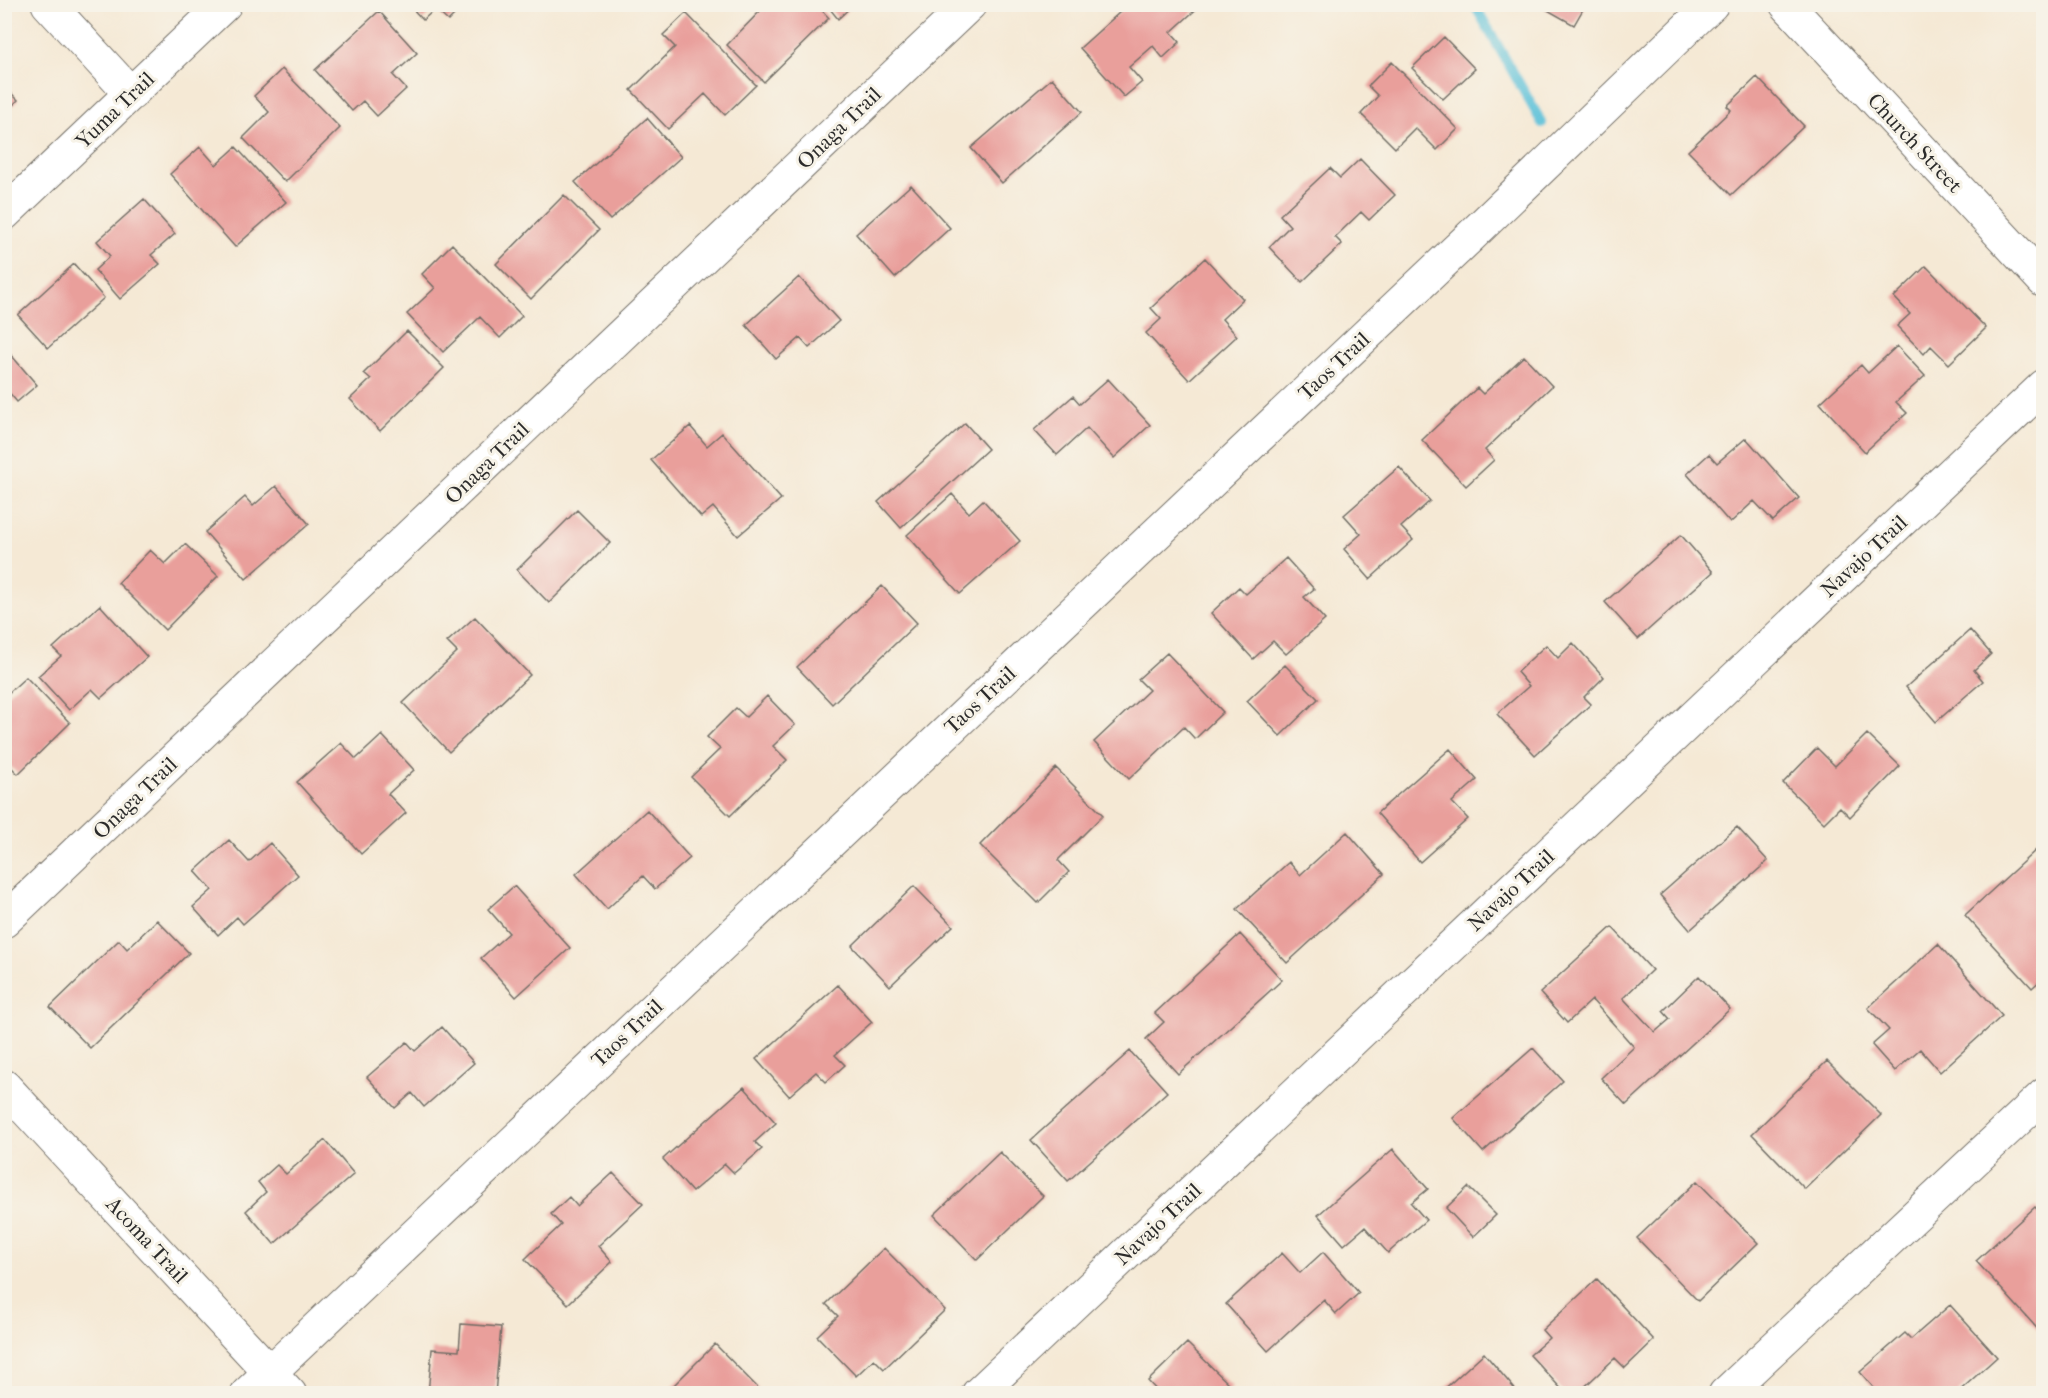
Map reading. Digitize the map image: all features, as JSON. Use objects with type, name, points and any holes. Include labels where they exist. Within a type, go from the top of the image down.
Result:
[{"type":"street","points":[[48,4],[131,94]]},
{"type":"street","name":"Yuma Trail","points":[[4,214],[225,4]]},
{"type":"street","name":"Onaga Trail","points":[[4,921],[970,4]]},
{"type":"street","name":"Taos Trail","points":[[269,1386],[1712,4]]},
{"type":"street","name":"Church Street","points":[[1786,4],[2043,281]]},
{"type":"street","name":"Navajo Trail","points":[[978,1394],[2043,386]]},
{"type":"street","name":"Acoma Trail","points":[[4,1086],[269,1386]]},
{"type":"street","points":[[1725,1394],[2043,1095]]},
{"type":"building","points":[[408,4],[465,4],[448,21],[435,9],[423,20]]},
{"type":"building","points":[[767,4],[816,4],[829,18],[764,82],[727,45]]},
{"type":"building","points":[[826,4],[854,4],[838,19]]},
{"type":"building","points":[[1129,4],[1202,4],[1171,32],[1180,42],[1163,58],[1153,46],[1129,67],[1142,82],[1124,97],[1080,48]]},
{"type":"building","points":[[1546,4],[1586,4],[1574,25],[1544,8]]},
{"type":"building","points":[[379,11],[417,53],[393,75],[406,89],[377,116],[363,101],[352,111],[315,70]]},
{"type":"building","points":[[686,13],[756,85],[725,115],[705,94],[668,129],[631,90],[675,47],[663,35]]},
{"type":"building","points":[[1444,37],[1475,69],[1443,99],[1412,68]]},
{"type":"building","points":[[1392,62],[1458,129],[1437,150],[1415,128],[1395,148],[1361,114],[1378,96],[1368,86]]},
{"type":"building","points":[[282,69],[340,128],[285,182],[243,138],[269,112],[254,96]]},
{"type":"building","points":[[1757,77],[1804,126],[1731,195],[1688,151],[1731,110],[1727,106]]},
{"type":"building","points":[[1052,78],[1082,112],[1002,183],[971,148]]},
{"type":"building","points":[[4,86],[18,100],[4,114]]},
{"type":"building","points":[[647,118],[681,157],[610,220],[575,182]]},
{"type":"building","points":[[200,147],[216,165],[236,147],[286,202],[235,247],[170,174]]},
{"type":"building","points":[[1360,159],[1395,195],[1369,220],[1361,212],[1335,237],[1342,244],[1302,282],[1269,247],[1290,226],[1280,215],[1330,168],[1340,178]]},
{"type":"building","points":[[911,185],[950,228],[895,278],[856,234]]},
{"type":"building","points":[[564,195],[599,230],[531,299],[496,264]]},
{"type":"building","points":[[144,199],[175,234],[151,255],[160,264],[120,299],[95,270],[110,256],[97,241]]},
{"type":"building","points":[[452,244],[522,316],[500,338],[480,317],[443,352],[407,314],[435,288],[422,274]]},
{"type":"building","points":[[1205,258],[1243,299],[1222,319],[1237,336],[1189,380],[1146,333],[1161,319],[1151,308]]},
{"type":"building","points":[[74,264],[104,298],[48,348],[18,315]]},
{"type":"building","points":[[1926,266],[1986,328],[1949,364],[1931,346],[1924,354],[1897,326],[1910,314],[1894,297]]},
{"type":"building","points":[[799,277],[839,321],[809,348],[800,338],[776,359],[746,325]]},
{"type":"building","points":[[407,331],[444,368],[380,431],[350,399],[371,379],[364,373]]},
{"type":"building","points":[[1897,346],[1925,376],[1896,402],[1907,413],[1865,452],[1820,403],[1861,365],[1868,373]]},
{"type":"building","points":[[5,348],[37,385],[17,402],[8,391],[5,394]]},
{"type":"building","points":[[1524,356],[1552,386],[1485,450],[1494,460],[1466,486],[1422,440],[1477,388],[1483,394]]},
{"type":"building","points":[[1108,379],[1150,425],[1114,458],[1087,428],[1057,455],[1034,430],[1073,396],[1080,404]]},
{"type":"building","points":[[965,423],[988,449],[901,528],[878,502]]},
{"type":"building","points":[[690,426],[707,446],[722,433],[781,499],[738,536],[713,507],[701,517],[651,460]]},
{"type":"building","points":[[1746,438],[1799,498],[1773,521],[1754,501],[1730,523],[1687,474],[1709,454],[1717,463]]},
{"type":"building","points":[[1399,467],[1430,501],[1401,527],[1413,540],[1370,579],[1344,549],[1361,534],[1344,515]]},
{"type":"building","points":[[276,486],[309,524],[246,579],[205,532],[245,497],[253,506]]},
{"type":"building","points":[[952,494],[969,513],[983,500],[1020,541],[960,594],[907,535]]},
{"type":"building","points":[[577,510],[610,543],[549,603],[517,570]]},
{"type":"building","points":[[1681,535],[1713,572],[1638,639],[1605,602]]},
{"type":"building","points":[[185,544],[218,576],[165,630],[118,583],[150,550],[165,564]]},
{"type":"building","points":[[1286,558],[1314,589],[1304,597],[1325,620],[1286,654],[1273,641],[1253,659],[1211,613],[1239,587],[1246,594]]},
{"type":"building","points":[[882,586],[917,623],[832,704],[797,667]]},
{"type":"building","points":[[100,605],[147,657],[101,698],[92,689],[69,710],[38,676],[61,656],[53,648]]},
{"type":"building","points":[[475,617],[530,675],[449,752],[403,703],[457,652],[447,642]]},
{"type":"building","points":[[1970,630],[1991,654],[1974,670],[1983,681],[1936,722],[1906,687]]},
{"type":"building","points":[[1573,643],[1604,677],[1584,697],[1591,704],[1535,755],[1497,714],[1529,686],[1517,672],[1546,645],[1558,658]]},
{"type":"building","points":[[1167,653],[1223,712],[1195,739],[1184,727],[1129,779],[1094,742],[1149,690],[1138,679]]},
{"type":"building","points":[[1285,665],[1318,699],[1280,736],[1247,701]]},
{"type":"building","points":[[26,677],[70,723],[18,774],[8,764],[4,767],[4,697]]},
{"type":"building","points":[[767,696],[795,725],[773,746],[787,760],[730,816],[691,777],[720,749],[707,737],[736,708],[746,717]]},
{"type":"building","points":[[1867,734],[1900,766],[1850,817],[1840,807],[1824,823],[1783,783],[1817,748],[1835,766]]},
{"type":"building","points":[[382,735],[414,770],[388,794],[406,813],[361,854],[297,782],[341,743],[356,759]]},
{"type":"building","points":[[1450,749],[1477,780],[1452,802],[1468,819],[1420,862],[1377,813]]},
{"type":"building","points":[[1056,768],[1103,815],[1058,860],[1069,872],[1038,903],[980,845]]},
{"type":"building","points":[[647,810],[690,858],[655,889],[643,876],[607,909],[576,874]]},
{"type":"building","points":[[1737,827],[1768,861],[1690,930],[1660,895]]},
{"type":"building","points":[[1347,832],[1384,874],[1287,963],[1237,909],[1289,862],[1300,875]]},
{"type":"building","points":[[229,840],[249,862],[270,843],[298,875],[243,924],[237,917],[218,935],[193,907],[212,890],[195,871]]},
{"type":"building","points":[[2036,850],[2044,859],[2044,977],[2032,988],[1965,915]]},
{"type":"building","points":[[514,886],[570,948],[516,997],[481,958],[509,933],[488,909]]},
{"type":"building","points":[[914,886],[953,926],[890,986],[852,946]]},
{"type":"building","points":[[157,920],[189,953],[90,1048],[50,1007],[119,940],[127,949]]},
{"type":"building","points":[[1612,927],[1652,970],[1623,998],[1655,1032],[1670,1019],[1663,1011],[1699,976],[1730,1009],[1626,1105],[1601,1078],[1634,1047],[1592,1000],[1567,1023],[1540,993]]},
{"type":"building","points":[[1240,934],[1282,980],[1178,1074],[1146,1039],[1164,1022],[1155,1013]]},
{"type":"building","points":[[1938,944],[2002,1016],[1940,1072],[1920,1049],[1895,1071],[1872,1045],[1889,1030],[1868,1008]]},
{"type":"building","points":[[838,985],[872,1022],[835,1055],[845,1065],[826,1082],[816,1072],[789,1096],[756,1059]]},
{"type":"building","points":[[442,1027],[474,1063],[424,1107],[412,1093],[395,1108],[367,1077],[407,1042],[415,1051]]},
{"type":"building","points":[[1533,1048],[1563,1081],[1483,1152],[1453,1118]]},
{"type":"building","points":[[1130,1051],[1167,1092],[1068,1181],[1031,1140]]},
{"type":"building","points":[[1827,1061],[1881,1115],[1805,1189],[1752,1134]]},
{"type":"building","points":[[744,1087],[776,1123],[755,1142],[762,1149],[734,1173],[725,1164],[692,1192],[663,1159]]},
{"type":"building","points":[[325,1140],[354,1174],[274,1244],[246,1211],[266,1192],[258,1182],[277,1165],[286,1174]]},
{"type":"building","points":[[1393,1149],[1428,1189],[1411,1203],[1426,1220],[1388,1253],[1365,1227],[1344,1245],[1318,1215]]},
{"type":"building","points":[[1000,1152],[1043,1196],[977,1260],[934,1215]]},
{"type":"building","points":[[613,1173],[643,1204],[598,1246],[612,1262],[568,1304],[525,1259],[561,1225],[551,1214],[569,1197],[577,1206]]},
{"type":"building","points":[[1697,1181],[1758,1243],[1698,1301],[1637,1238]]},
{"type":"building","points":[[1468,1187],[1496,1215],[1473,1237],[1446,1208]]},
{"type":"building","points":[[2035,1207],[2044,1216],[2044,1336],[1976,1261]]},
{"type":"building","points":[[884,1248],[945,1310],[884,1369],[874,1359],[856,1376],[817,1336],[838,1316],[826,1304]]},
{"type":"building","points":[[1323,1252],[1359,1293],[1336,1314],[1324,1300],[1268,1351],[1226,1304],[1282,1253],[1300,1273]]},
{"type":"building","points":[[1597,1279],[1654,1340],[1625,1368],[1615,1358],[1577,1394],[1566,1394],[1530,1355],[1549,1338],[1542,1330]]},
{"type":"building","points":[[1950,1305],[1997,1357],[1956,1394],[1904,1394],[1902,1392],[1900,1394],[1879,1394],[1860,1372],[1905,1333],[1911,1339]]},
{"type":"building","points":[[461,1324],[501,1327],[495,1394],[428,1394],[432,1349],[459,1351]]},
{"type":"building","points":[[1187,1343],[1232,1387],[1225,1394],[1160,1394],[1148,1381]]},
{"type":"building","points":[[715,1344],[759,1389],[754,1394],[665,1394]]},
{"type":"building","points":[[1484,1353],[1519,1394],[1443,1394],[1441,1392]]},
{"type":"waterway","points":[[1474,4],[1542,123]]}]
